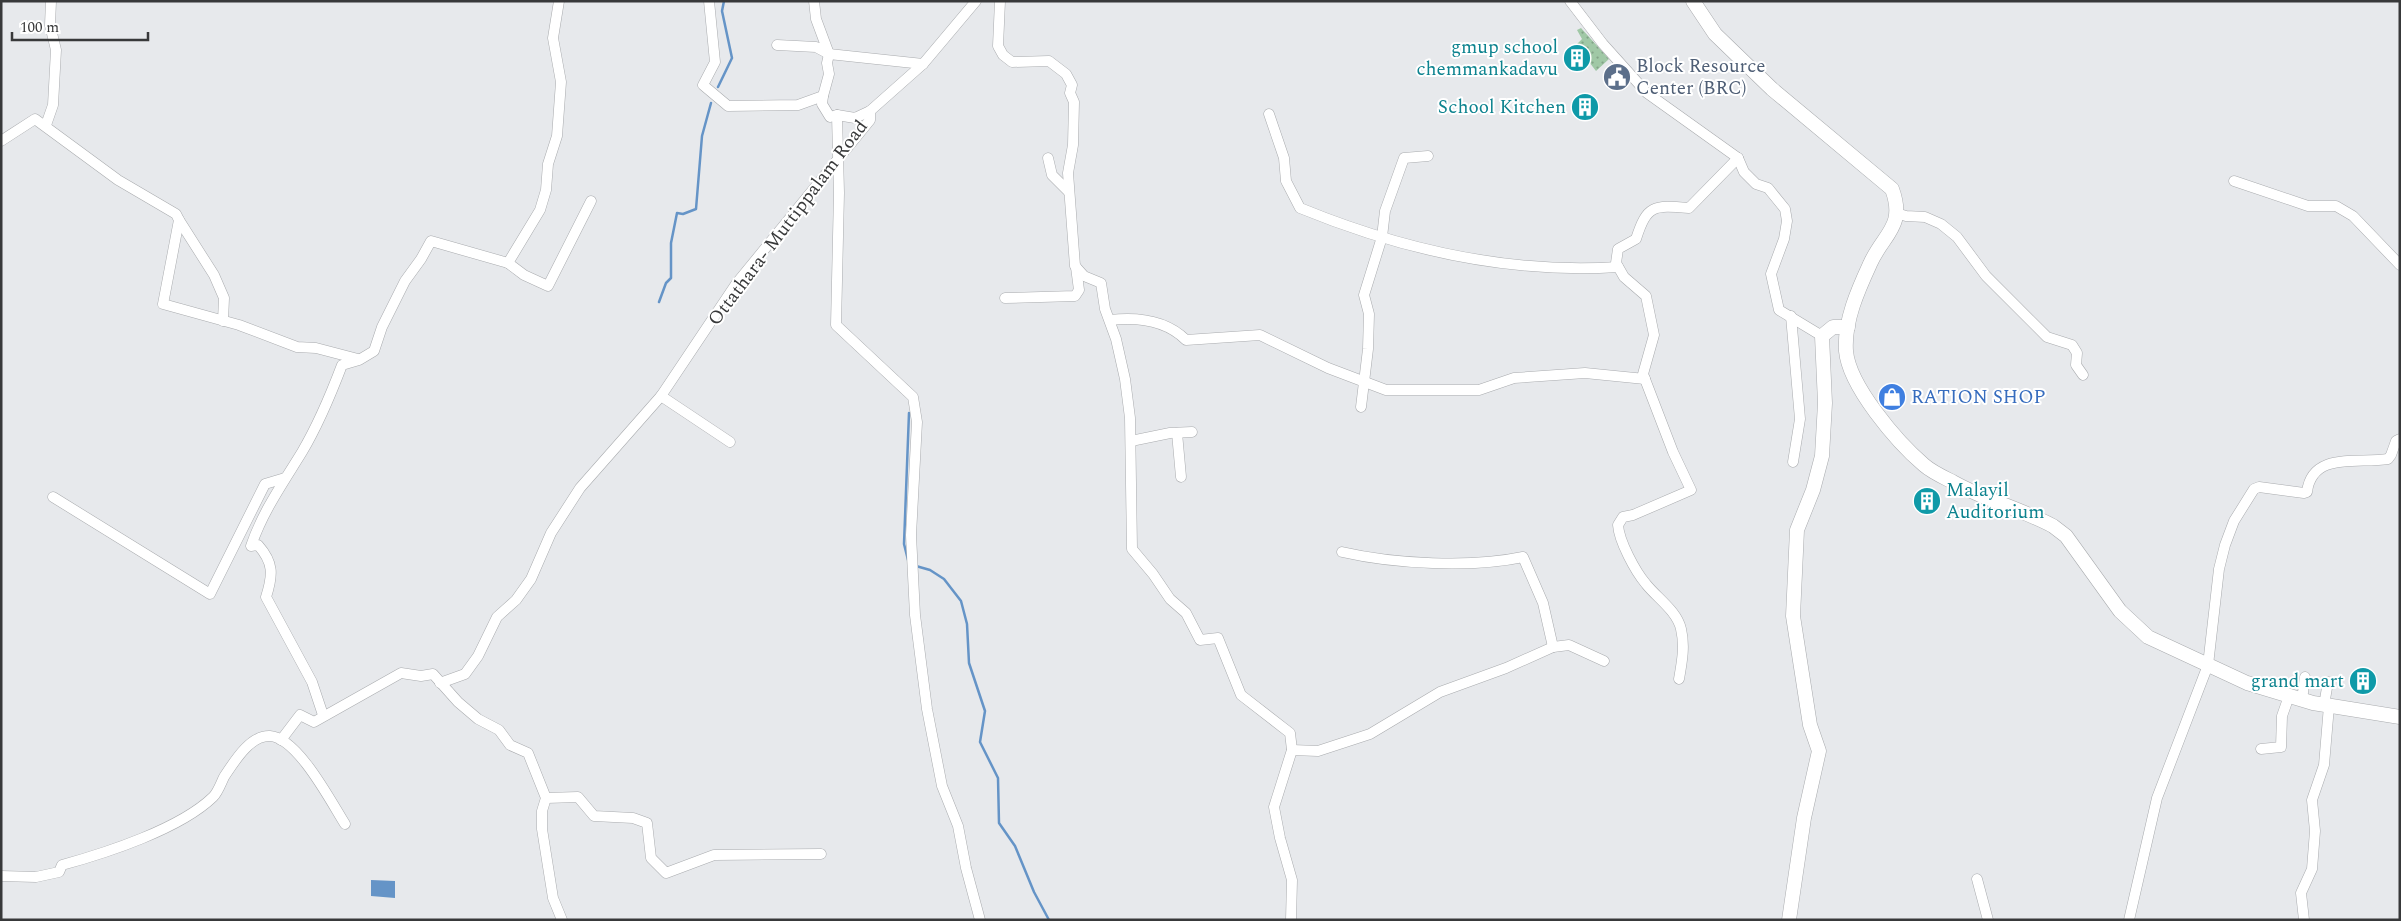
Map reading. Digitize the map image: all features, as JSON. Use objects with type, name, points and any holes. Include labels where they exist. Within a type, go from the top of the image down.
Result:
[{"type":"main road","points":[[1693,1],[1715,34],[1772,89],[1854,158],[1887,182],[1895,197],[1896,213],[1893,230],[1873,258],[1857,294],[1848,327],[1846,350],[1849,367],[1857,384],[1896,438],[1925,466],[1954,483],[2054,526],[2066,536],[2120,611],[2148,637],[2246,683],[2327,706],[2400,717]]},
{"type":"main road","points":[[1793,919],[1804,818],[1819,751],[1810,725],[1793,616],[1797,530],[1813,490],[1822,456],[1825,403],[1822,336],[1833,327],[1848,327]]},
{"type":"street","points":[[46,125],[53,105],[56,50],[50,25],[51,1]]},
{"type":"street","points":[[508,263],[540,210],[546,190],[548,164],[558,136],[561,82],[553,38],[559,1]]},
{"type":"street","points":[[709,1],[715,62],[702,85],[721,102],[728,106],[798,105],[823,96]]},
{"type":"street","points":[[814,1],[816,19],[829,54],[827,63],[829,74],[822,104],[830,117],[837,115],[856,118],[870,110]]},
{"type":"street","name":"Ottathara- Muttippalam Road","points":[[440,683],[465,674],[478,656],[497,618],[516,600],[531,579],[551,533],[580,488],[661,396],[736,284],[870,120],[870,110],[923,64],[976,1]]},
{"type":"street","points":[[1000,1],[998,46],[1007,60],[1017,62],[1049,61],[1066,74],[1072,85],[1070,93],[1074,102],[1073,145],[1068,173],[1079,290],[1075,296],[1005,298]]},
{"type":"street","points":[[1570,1],[1603,44],[1647,92],[1738,158],[1744,172],[1756,184],[1768,188],[1785,209],[1787,221],[1784,239],[1771,274],[1779,310],[1822,336]]},
{"type":"street","points":[[777,45],[816,47],[829,54],[923,64]]},
{"type":"street","points":[[1269,114],[1284,158],[1286,181],[1300,208],[1404,244],[1500,263],[1578,270],[1618,267]]},
{"type":"street","points":[[837,115],[839,157],[836,325],[913,397],[917,422],[911,535],[915,615],[927,709],[942,786],[958,826],[966,868],[980,920]]},
{"type":"street","points":[[1,141],[35,119],[46,125],[118,180],[170,209],[214,276],[224,298],[224,321]]},
{"type":"street","points":[[1361,407],[1370,314],[1364,295],[1382,237],[1385,211],[1404,158],[1428,156]]},
{"type":"street","points":[[1048,158],[1052,175],[1070,192]]},
{"type":"street","points":[[1679,679],[1684,654],[1681,627],[1666,604],[1645,583],[1618,533],[1618,525],[1623,518],[1691,490],[1673,452],[1643,374],[1654,335],[1646,296],[1624,277],[1616,263],[1618,249],[1636,239],[1643,217],[1647,213],[1665,206],[1689,208],[1738,158]]},
{"type":"street","points":[[2234,181],[2308,206],[2336,206],[2353,216],[2400,265]]},
{"type":"street","points":[[323,715],[312,682],[266,597],[272,576],[266,554],[258,546],[251,546],[257,528],[285,478],[303,451],[342,365],[358,360],[374,351],[382,328],[405,281],[421,260],[431,242],[508,263],[524,275],[548,286],[591,202]]},
{"type":"street","points":[[1896,213],[1906,216],[1925,217],[1941,224],[1957,236],[1986,276],[2026,313],[2047,337],[2072,345],[2078,353],[2076,365],[2083,375]]},
{"type":"street","points":[[179,220],[163,304],[224,321],[297,347],[316,348],[358,360]]},
{"type":"street","points":[[1076,266],[1084,276],[1101,283],[1105,309],[1110,320],[1125,379],[1131,441],[1132,549],[1153,574],[1170,599],[1186,613],[1200,640],[1218,638],[1241,695],[1290,733],[1292,750],[1274,807],[1280,838],[1292,880],[1292,920]]},
{"type":"street","points":[[1791,316],[1800,419],[1793,462]]},
{"type":"street","points":[[1110,320],[1158,322],[1176,331],[1186,340],[1260,335],[1328,368],[1386,390],[1479,390],[1514,378],[1585,373],[1645,379]]},
{"type":"street","points":[[661,396],[730,442]]},
{"type":"street","points":[[1131,441],[1192,432]]},
{"type":"street","points":[[1177,433],[1181,477]]},
{"type":"street","points":[[2129,920],[2144,846],[2157,798],[2208,665],[2219,569],[2234,521],[2254,489],[2259,487],[2304,494],[2307,492],[2310,478],[2318,468],[2334,461],[2388,459],[2392,455],[2396,441],[2400,439]]},
{"type":"street","points":[[53,497],[210,594],[265,484],[285,478]]},
{"type":"street","points":[[1342,552],[1363,557],[1447,562],[1496,562],[1523,557],[1543,603],[1553,647]]},
{"type":"street","points":[[1292,750],[1318,751],[1370,734],[1440,692],[1506,668],[1553,647],[1568,645],[1604,661]]},
{"type":"street","points":[[281,740],[300,715],[314,722],[401,673],[421,676],[433,674],[478,719],[499,730],[510,745],[528,753],[546,798],[542,812],[542,829],[552,898],[562,920]]},
{"type":"street","points":[[2261,749],[2281,747],[2282,716],[2296,698],[2305,677]]},
{"type":"street","points":[[2304,920],[2302,893],[2312,869],[2314,840],[2312,800],[2324,765],[2328,682]]},
{"type":"street","points":[[1,876],[36,877],[59,872],[62,865],[111,852],[194,812],[214,796],[225,776],[251,741],[270,736],[288,743],[308,767],[345,824]]},
{"type":"street","points":[[546,798],[578,797],[594,816],[632,818],[648,823],[651,858],[666,873],[714,855],[822,854]]},
{"type":"street","points":[[1977,879],[1988,920]]},
{"type":"green space","points":[[1581,28],[1609,59],[1596,71],[1576,45],[1582,39],[1577,30]]},
{"type":"water","points":[[371,880],[395,881],[395,898],[371,896]]},
{"type":"waterway","points":[[718,87],[732,58],[722,11],[724,1]]},
{"type":"waterway","points":[[659,302],[666,283],[671,278],[671,243],[677,213],[683,214],[696,209],[702,136],[711,103]]},
{"type":"waterway","points":[[908,560],[904,544],[909,413]]},
{"type":"waterway","points":[[916,566],[930,570],[944,579],[961,601],[967,624],[969,663],[985,711],[980,742],[998,778],[999,823],[1015,846],[1034,892],[1049,920]]},
{"type":"place","name":"gmup school chemmankadavu","points":[[1577,58]]},
{"type":"place","name":"Block Resource Center (BRC)","points":[[1617,77]]},
{"type":"place","name":"School Kitchen","points":[[1585,107]]},
{"type":"place","name":"RATION SHOP","points":[[1892,397]]},
{"type":"place","name":"Malayil Auditorium","points":[[1927,501]]},
{"type":"place","name":"grand mart","points":[[2363,681]]}]
